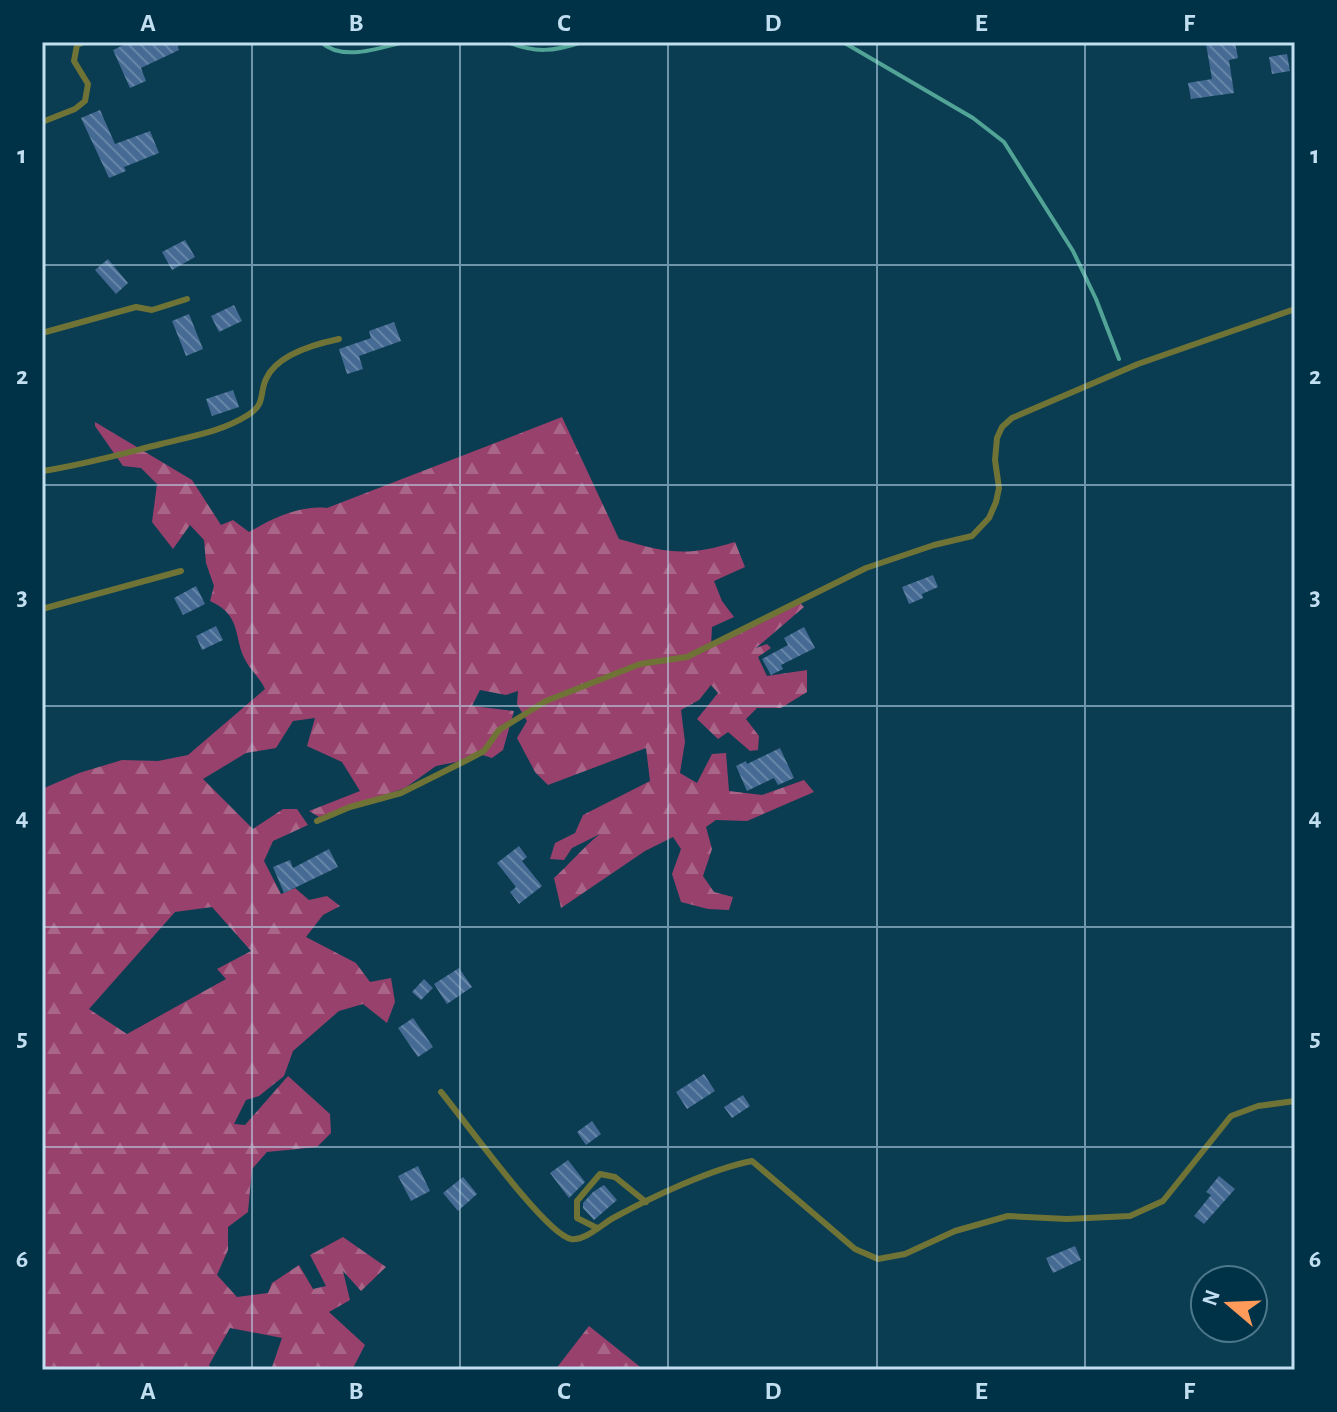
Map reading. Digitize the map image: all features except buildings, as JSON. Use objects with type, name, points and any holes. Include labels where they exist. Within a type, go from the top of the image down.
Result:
[{"type":"lane","points":[[42,122],[75,109],[85,101],[88,84],[74,61],[77,45],[84,42]]},
{"type":"lane","points":[[42,333],[136,307],[152,310],[187,299]]},
{"type":"lane","points":[[317,821],[350,807],[401,793],[467,760],[484,751],[499,730],[546,701],[640,664],[687,657],[866,568],[972,536],[989,518],[996,502],[999,488],[995,460],[997,438],[1002,427],[1012,418],[1138,364],[1295,309]]},
{"type":"lane","points":[[42,471],[108,459],[213,432],[250,414],[262,402],[265,379],[275,365],[312,345],[339,339]]},
{"type":"lane","points":[[42,609],[181,571]]},
{"type":"lane","points":[[441,1092],[505,1175],[550,1225],[570,1239],[581,1238],[646,1202],[726,1166],[752,1161],[855,1249],[878,1259],[905,1254],[955,1231],[1008,1216],[1067,1219],[1130,1216],[1163,1201],[1231,1116],[1258,1106],[1295,1101]]},
{"type":"lane","points":[[597,1228],[577,1218],[577,1201],[600,1174],[615,1177],[646,1202]]},
{"type":"green space","points":[[562,417],[619,539],[677,551],[703,550],[735,542],[745,567],[714,581],[722,601],[734,617],[712,627],[711,647],[799,602],[804,607],[756,648],[767,644],[771,648],[758,657],[767,676],[807,670],[807,692],[781,708],[757,708],[746,719],[759,736],[758,750],[750,751],[728,732],[718,739],[697,719],[718,693],[711,685],[699,700],[681,710],[685,742],[680,773],[697,783],[712,754],[726,753],[729,791],[762,795],[804,780],[814,792],[747,821],[716,820],[706,827],[712,849],[703,876],[714,892],[733,897],[729,910],[708,909],[681,902],[672,874],[681,849],[673,837],[645,851],[561,908],[554,878],[600,834],[572,848],[564,860],[550,859],[555,843],[575,833],[583,815],[650,781],[646,748],[548,785],[535,772],[517,738],[527,721],[517,704],[518,691],[506,695],[480,690],[472,706],[514,711],[503,750],[492,758],[476,753],[436,766],[405,788],[319,817],[309,811],[360,791],[342,762],[307,746],[315,718],[293,721],[276,748],[246,753],[203,779],[253,829],[283,809],[297,809],[308,825],[273,841],[264,861],[281,894],[295,888],[309,900],[327,896],[340,906],[323,915],[306,937],[356,963],[370,982],[391,978],[395,1002],[387,1023],[363,1004],[339,1011],[293,1051],[284,1076],[259,1096],[246,1100],[234,1124],[245,1125],[288,1076],[330,1114],[331,1133],[317,1147],[267,1152],[252,1169],[248,1212],[228,1227],[228,1250],[217,1275],[237,1297],[268,1293],[272,1283],[299,1265],[313,1289],[326,1286],[310,1255],[343,1237],[386,1267],[361,1291],[343,1271],[350,1300],[329,1312],[365,1345],[352,1370],[271,1370],[282,1338],[230,1328],[209,1365],[212,1370],[42,1370],[42,789],[79,773],[122,760],[158,761],[188,755],[265,689],[242,654],[233,621],[221,607],[210,601],[214,586],[206,563],[204,540],[190,525],[173,549],[152,522],[157,484],[141,468],[123,466],[95,422],[192,480],[221,525],[233,520],[249,532],[287,514],[327,508]],"holes":[[[212,907],[251,951],[217,969],[226,979],[127,1034],[89,1009],[175,912]]]},
{"type":"green space","points":[[589,1326],[644,1370],[555,1370]]},
{"type":"waterway","points":[[321,42],[330,48],[350,52],[404,42]]},
{"type":"waterway","points":[[507,42],[544,50],[582,42]]},
{"type":"waterway","points":[[843,42],[973,118],[1004,142],[1073,251],[1119,359]]}]
